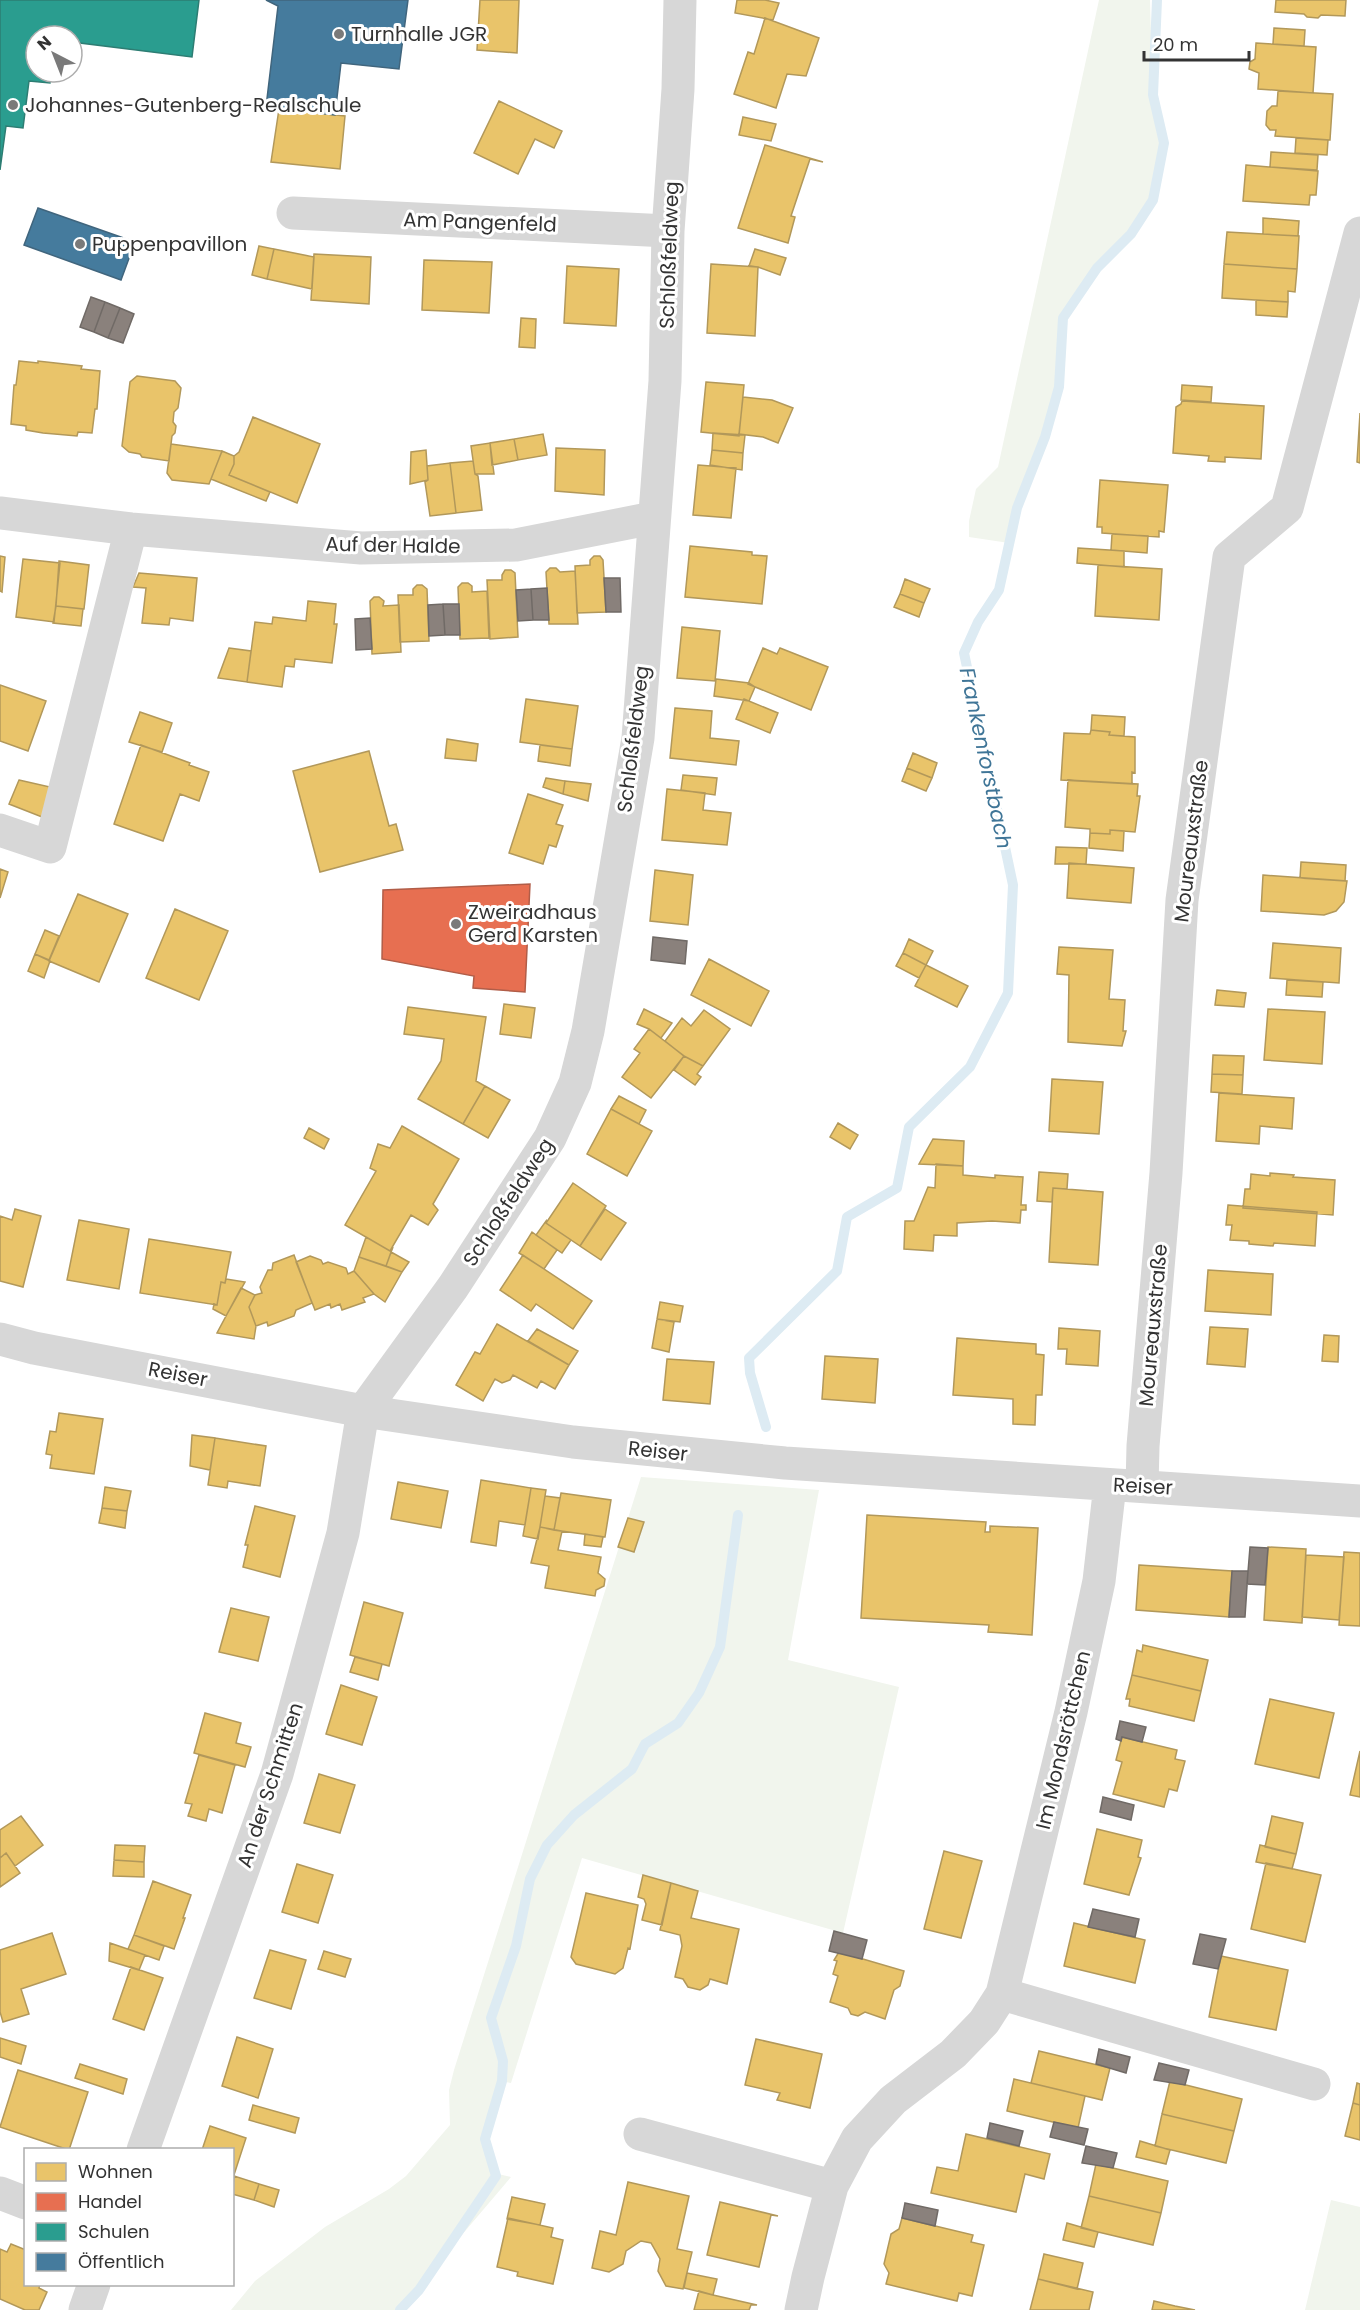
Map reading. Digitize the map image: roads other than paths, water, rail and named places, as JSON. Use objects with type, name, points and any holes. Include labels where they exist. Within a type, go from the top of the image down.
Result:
[{"type":"street","name":"Schloßfeldweg","points":[[363,1411],[453,1287],[550,1138],[575,1083],[588,1031],[638,738],[665,381],[668,231],[678,89],[680,0]]},
{"type":"street","name":"Am Pangenfeld","points":[[293,213],[668,231]]},
{"type":"street","name":"Moureauxstraße","points":[[1126,1485],[1144,1434],[1166,1173],[1182,900],[1229,557],[1287,508],[1360,233]]},
{"type":"street","name":"Auf der Halde","points":[[0,513],[131,529],[361,548],[516,545],[653,518]]},
{"type":"street","points":[[0,830],[50,847],[131,529]]},
{"type":"street","name":"Reiser","points":[[0,1339],[34,1348],[363,1411],[573,1442],[761,1461],[1360,1501]]},
{"type":"street","name":"An der Schmitten","points":[[144,2148],[277,1774],[343,1533],[363,1411]]},
{"type":"street","name":"Im Mondsröttchen","points":[[801,2310],[832,2186],[858,2139],[893,2100],[953,2054],[984,2022],[1002,1994],[1047,1815],[1098,1581],[1126,1485]]},
{"type":"street","points":[[1002,1994],[1314,2084]]},
{"type":"street","points":[[640,2134],[832,2186]]},
{"type":"street","points":[[0,2193],[24,2202]]},
{"type":"street","points":[[85,2310],[93,2286]]},
{"type":"waterway","name":"Frankenforstbach","points":[[766,1427],[750,1373],[749,1358],[837,1271],[847,1217],[897,1188],[909,1127],[970,1067],[1008,993],[1013,885],[964,653],[978,622],[999,590],[1017,508],[1045,437],[1059,387],[1063,318],[1097,268],[1131,234],[1153,200],[1164,143],[1153,95],[1157,0]]},
{"type":"waterway","name":"Frankenforstbach","points":[[400,2310],[419,2290],[496,2176],[485,2139],[502,2081],[503,2061],[491,2018],[516,1946],[530,1879],[547,1845],[574,1815],[632,1769],[645,1744],[678,1723],[699,1693],[720,1647],[738,1515]]},
{"type":"place","name":"Turnhalle JGR","points":[[339,34]]},
{"type":"place","name":"Johannes-Gutenberg-Realschule","points":[[13,105]]},
{"type":"place","name":"Puppenpavillon","points":[[80,244]]},
{"type":"place","name":"Zweiradhaus Gerd Karsten","points":[[456,924]]}]
